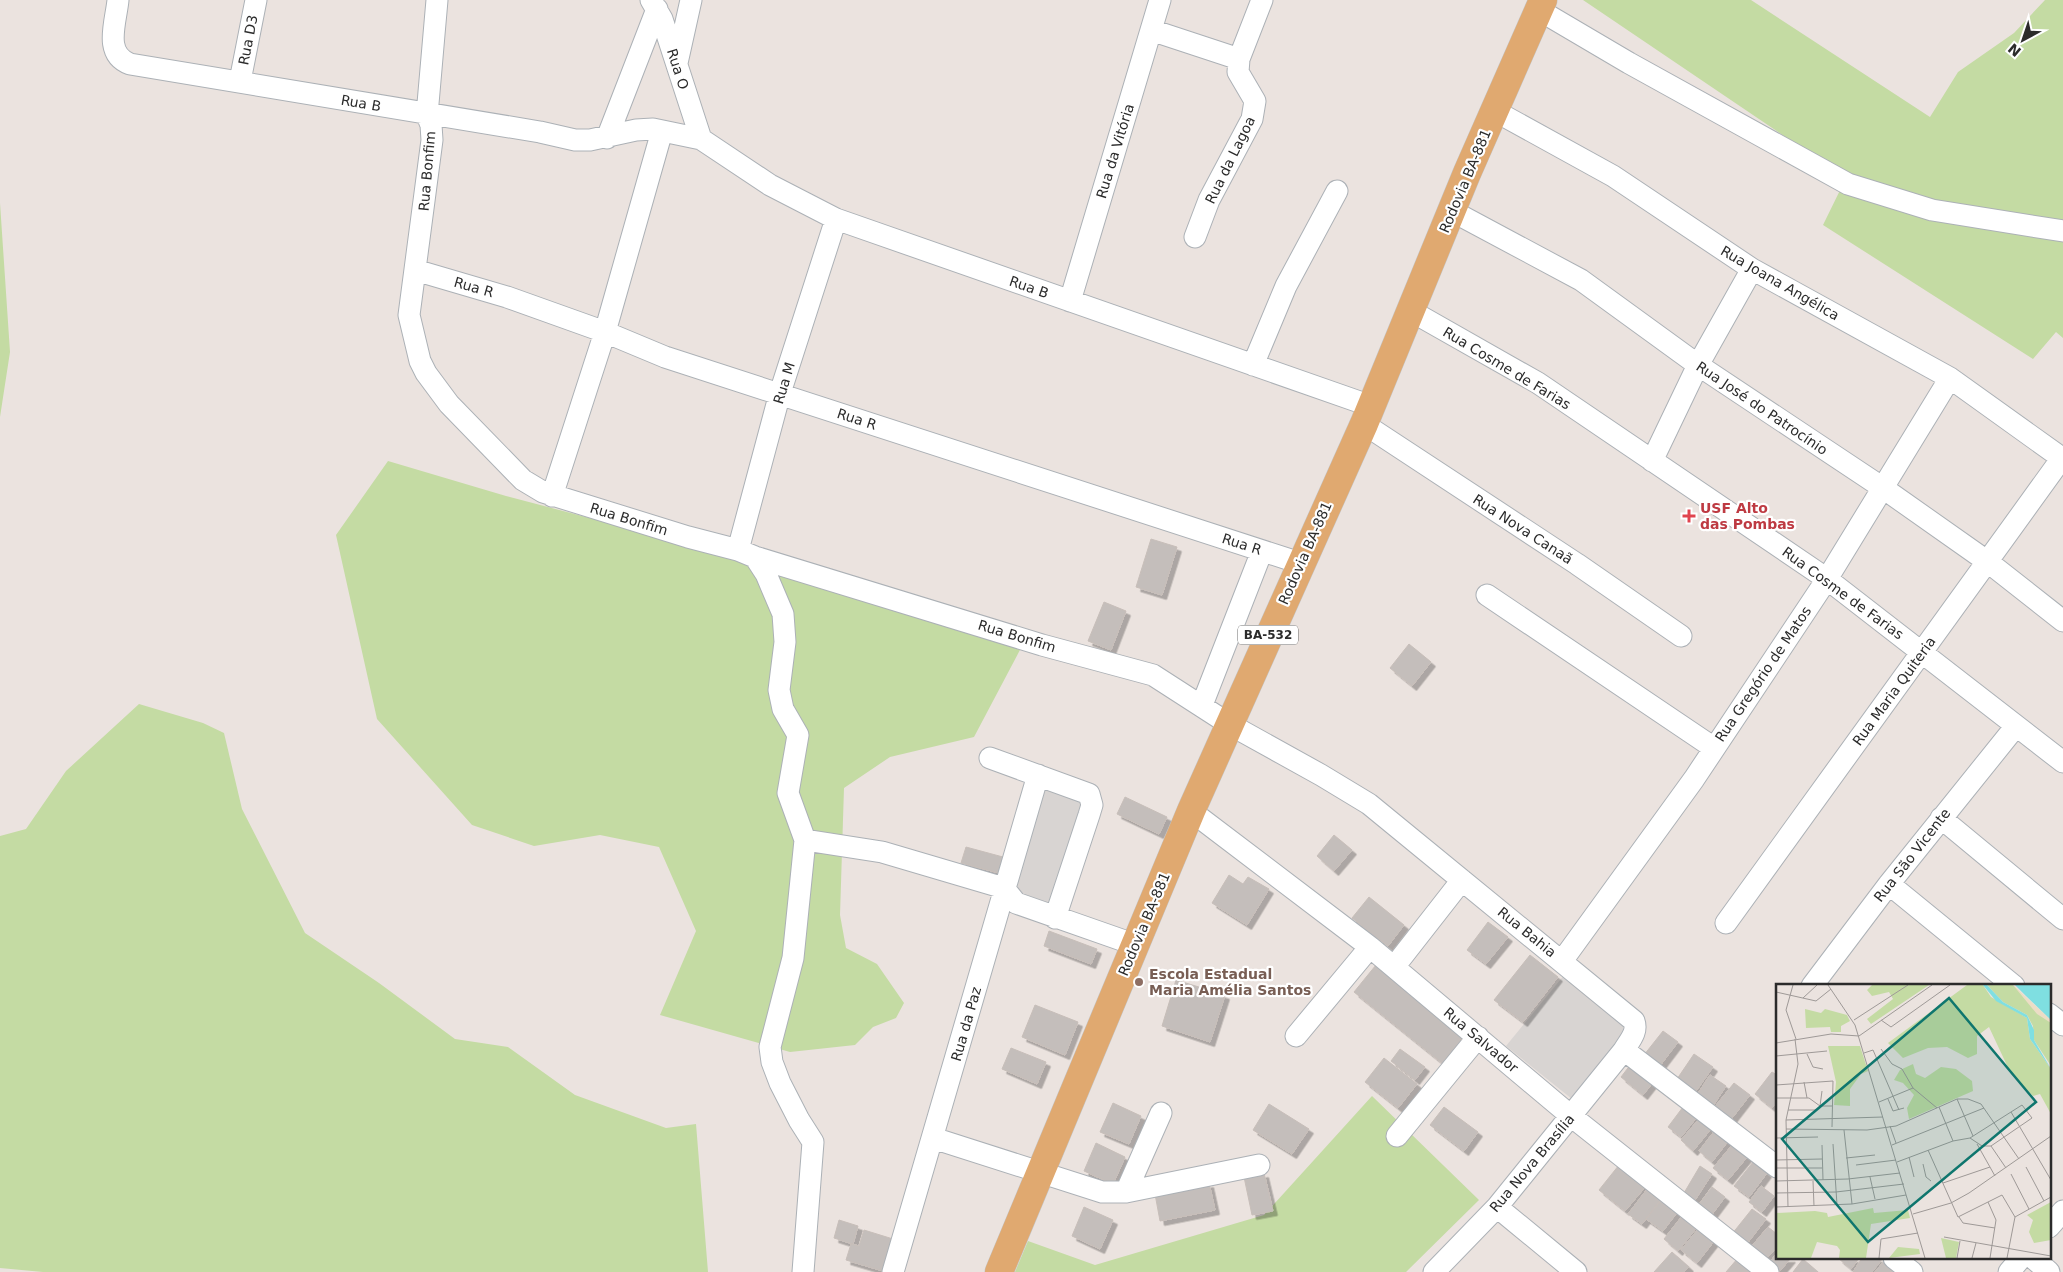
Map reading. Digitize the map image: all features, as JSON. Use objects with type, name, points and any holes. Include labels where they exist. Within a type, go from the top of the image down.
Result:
[{"type":"main road","name":"Rodovia BA-881","points":[[999,1272],[1191,811],[1367,415],[1452,210],[1541,5]]},
{"type":"street","name":"Rua B","points":[[118,0],[113,48],[117,57],[134,64],[540,132],[575,140],[607,138],[636,130],[662,131],[701,139],[797,201],[836,219],[1253,366],[1367,415]]},
{"type":"street","name":"Rua D3","points":[[240,81],[256,0]]},
{"type":"street","name":"Rua Bonfim","points":[[437,0],[427,114],[431,125],[432,140],[410,315],[415,347],[426,373],[449,404],[523,480],[552,496],[1042,645],[1153,675],[1229,724]]},
{"type":"street","points":[[677,64],[691,0]]},
{"type":"street","name":"Rua da Vitória","points":[[1070,301],[1160,0]]},
{"type":"street","points":[[1151,30],[1239,59],[1262,0]]},
{"type":"street","points":[[607,138],[654,4]]},
{"type":"street","name":"Rua O","points":[[654,4],[677,64],[701,139]]},
{"type":"street","points":[[1541,5],[1629,63],[1848,184],[1932,210],[2063,231]]},
{"type":"street","name":"Rua da Lagoa","points":[[1195,237],[1209,200],[1252,118],[1255,102],[1238,72],[1239,59]]},
{"type":"street","name":"Rua Joana Angélica","points":[[1495,111],[1613,176],[1752,269],[1950,378],[2062,458]]},
{"type":"street","points":[[552,496],[605,332],[662,131]]},
{"type":"street","points":[[1253,366],[1286,286],[1337,191]]},
{"type":"street","name":"Rua José do Patrocínio","points":[[1452,210],[1581,280],[1698,365],[1882,488],[1988,562],[2063,621]]},
{"type":"street","name":"Rua M","points":[[747,554],[780,394],[836,219]]},
{"type":"street","points":[[1652,461],[1698,365],[1752,269]]},
{"type":"street","name":"Rua R","points":[[415,270],[507,297],[605,332],[665,357],[1300,563]]},
{"type":"street","name":"Rua Cosme de Farias","points":[[1411,311],[1538,383],[1827,579],[2063,762]]},
{"type":"street","name":"Rua Gregório de Matos","points":[[1562,961],[1714,748],[1827,579],[1950,378]]},
{"type":"street","name":"Rua Nova Canaã","points":[[1367,415],[1576,564],[1681,636]]},
{"type":"street","name":"Rua Maria Quiteria","points":[[1726,923],[2062,458]]},
{"type":"street","points":[[1202,705],[1262,551]]},
{"type":"street","points":[[747,554],[778,598],[786,624],[779,690],[783,709],[798,735],[788,793],[805,840],[793,958],[770,1047],[772,1062],[780,1083],[813,1142],[803,1272]]},
{"type":"street","points":[[1487,595],[1714,748]]},
{"type":"street","name":"Rua Bahia","points":[[1229,724],[1321,775],[1368,804],[1634,1020],[1635,1032],[1624,1050]]},
{"type":"street","name":"Rua São Vicente","points":[[1813,984],[1888,884],[2016,726]]},
{"type":"street","points":[[990,758],[1091,796],[1091,808],[1055,918]]},
{"type":"street","name":"Rua da Paz","points":[[893,1272],[1038,775]]},
{"type":"street","name":"Rua Salvador","points":[[1191,811],[1370,947],[1571,1116],[1768,1272]]},
{"type":"street","points":[[1941,818],[2063,919]]},
{"type":"street","points":[[805,840],[882,852],[1004,888],[1016,903],[1136,945]]},
{"type":"street","points":[[1394,967],[1462,880]]},
{"type":"street","points":[[1888,884],[2012,984]]},
{"type":"street","points":[[1296,1036],[1370,947]]},
{"type":"street","points":[[2050,1015],[2063,1025]]},
{"type":"street","points":[[1397,1136],[1478,1037]]},
{"type":"street","points":[[1624,1050],[1776,1167]]},
{"type":"street","name":"Rua Nova Brasília","points":[[1434,1272],[1497,1207],[1624,1050]]},
{"type":"street","points":[[1126,1192],[1161,1113]]},
{"type":"street","points":[[933,1138],[1093,1191],[1126,1192],[1259,1165]]},
{"type":"street","points":[[1497,1207],[1576,1272]]},
{"type":"street","points":[[2050,1226],[2063,1211]]},
{"type":"street","points":[[1897,1260],[1912,1272]]},
{"type":"street","points":[[2009,1272],[2019,1260]]},
{"type":"street","points":[[2034,1260],[2049,1272]]},
{"type":"green space","points":[[1583,0],[1751,0],[1930,117],[1958,72],[2014,33],[2045,0],[2063,0],[2063,338],[2056,332],[2033,359],[1823,225],[1846,178]]},
{"type":"green space","points":[[0,203],[10,352],[0,417]]},
{"type":"green space","points":[[388,461],[506,496],[719,552],[1021,648],[974,737],[890,757],[844,788],[840,915],[846,948],[877,964],[904,1003],[896,1018],[873,1027],[855,1045],[790,1052],[660,1015],[696,931],[659,847],[600,835],[534,846],[472,825],[377,719],[336,535]]},
{"type":"green space","points":[[139,704],[203,723],[224,733],[242,809],[305,933],[379,983],[455,1039],[508,1047],[575,1095],[666,1128],[696,1124],[708,1272],[43,1272],[0,1268],[0,836],[26,829],[66,771]]},
{"type":"green space","points":[[1372,1096],[1479,1200],[1406,1272],[1015,1272],[1028,1241],[1095,1265],[1264,1215]]},
{"type":"shaded area","points":[[1042,782],[1085,797],[1049,909],[1019,897],[1010,887]]},
{"type":"shaded area","points":[[1565,974],[1620,1017],[1625,1033],[1572,1099],[1506,1046]]},
{"type":"building","points":[[1151,539],[1177,547],[1162,595],[1136,587]]},
{"type":"building","points":[[1104,602],[1126,611],[1111,650],[1088,641]]},
{"type":"building","points":[[1409,644],[1431,662],[1412,686],[1390,668]]},
{"type":"building","points":[[1125,797],[1167,817],[1159,834],[1117,814]]},
{"type":"building","points":[[1334,835],[1352,850],[1334,871],[1317,856]]},
{"type":"building","points":[[966,847],[1003,857],[999,873],[961,863]]},
{"type":"building","points":[[1229,875],[1243,884],[1248,877],[1269,889],[1247,925],[1212,903]]},
{"type":"building","points":[[1369,897],[1404,925],[1388,946],[1352,918]]},
{"type":"building","points":[[1488,922],[1508,937],[1486,964],[1467,950]]},
{"type":"building","points":[[1049,931],[1097,949],[1091,964],[1044,946]]},
{"type":"building","points":[[1530,955],[1558,977],[1523,1022],[1494,1000]]},
{"type":"building","points":[[1376,965],[1464,1036],[1442,1063],[1354,992]]},
{"type":"building","points":[[1176,980],[1225,995],[1210,1042],[1162,1026]]},
{"type":"building","points":[[1035,1005],[1078,1022],[1065,1055],[1022,1037]]},
{"type":"building","points":[[1663,1031],[1678,1042],[1659,1067],[1644,1055]]},
{"type":"building","points":[[1011,1048],[1046,1062],[1037,1084],[1002,1069]]},
{"type":"building","points":[[1400,1049],[1425,1067],[1415,1080],[1391,1061]]},
{"type":"building","points":[[1694,1054],[1713,1067],[1694,1094],[1675,1082]]},
{"type":"building","points":[[1384,1058],[1417,1084],[1398,1108],[1365,1082]]},
{"type":"building","points":[[1631,1064],[1654,1081],[1643,1095],[1621,1077]]},
{"type":"building","points":[[1772,1072],[1776,1074],[1776,1104],[1772,1108],[1755,1094]]},
{"type":"building","points":[[1710,1075],[1726,1086],[1711,1109],[1695,1098]]},
{"type":"building","points":[[1734,1083],[1750,1095],[1729,1122],[1713,1109]]},
{"type":"building","points":[[1113,1103],[1141,1116],[1129,1144],[1100,1132]]},
{"type":"building","points":[[1269,1104],[1309,1129],[1292,1154],[1253,1130]]},
{"type":"building","points":[[1444,1107],[1478,1132],[1464,1151],[1430,1125]]},
{"type":"building","points":[[1683,1107],[1697,1117],[1681,1137],[1668,1127]]},
{"type":"building","points":[[1699,1119],[1711,1129],[1693,1151],[1681,1140]]},
{"type":"building","points":[[1716,1129],[1729,1140],[1712,1162],[1699,1151]]},
{"type":"building","points":[[1096,1143],[1125,1157],[1113,1184],[1084,1171]]},
{"type":"building","points":[[1733,1144],[1748,1156],[1728,1180],[1713,1168]]},
{"type":"building","points":[[1753,1162],[1767,1173],[1749,1197],[1734,1186]]},
{"type":"building","points":[[1619,1165],[1646,1186],[1625,1211],[1599,1190]]},
{"type":"building","points":[[1700,1166],[1712,1174],[1695,1200],[1684,1193]]},
{"type":"building","points":[[1264,1173],[1273,1211],[1252,1215],[1244,1177]]},
{"type":"building","points":[[1209,1183],[1215,1210],[1160,1221],[1155,1194]]},
{"type":"building","points":[[1761,1186],[1774,1196],[1762,1212],[1749,1202]]},
{"type":"building","points":[[1712,1187],[1725,1197],[1710,1217],[1697,1207]]},
{"type":"building","points":[[1648,1188],[1662,1198],[1642,1224],[1628,1214]]},
{"type":"building","points":[[1663,1198],[1679,1210],[1663,1231],[1646,1219]]},
{"type":"building","points":[[1084,1207],[1113,1220],[1100,1249],[1072,1236]]},
{"type":"building","points":[[1752,1209],[1766,1219],[1746,1245],[1732,1234]]},
{"type":"building","points":[[1683,1215],[1698,1226],[1678,1251],[1664,1239]]},
{"type":"building","points":[[839,1220],[858,1226],[853,1244],[834,1238]]},
{"type":"building","points":[[1700,1227],[1715,1240],[1697,1263],[1681,1250]]},
{"type":"building","points":[[1768,1227],[1776,1233],[1776,1248],[1766,1259],[1751,1247]]},
{"type":"building","points":[[864,1230],[893,1239],[883,1271],[846,1260],[851,1244],[859,1246]]},
{"type":"building","points":[[1672,1252],[1689,1267],[1684,1272],[1654,1272]]},
{"type":"building","points":[[1776,1254],[1776,1260],[1789,1260],[1779,1272],[1769,1263]]},
{"type":"building","points":[[1738,1258],[1755,1272],[1726,1272]]},
{"type":"building","points":[[1804,1260],[1818,1272],[1793,1272]]},
{"type":"building","points":[[1840,1260],[1858,1260],[1851,1269]]},
{"type":"building","points":[[1861,1260],[1881,1260],[1872,1272],[1853,1272]]},
{"type":"building","points":[[1885,1260],[1896,1272],[1875,1272]]},
{"type":"place","name":"USF Alto das Pombas","points":[[1689,516]]},
{"type":"place","name":"Escola Estadual Maria Amélia Santos","points":[[1139,982]]}]
